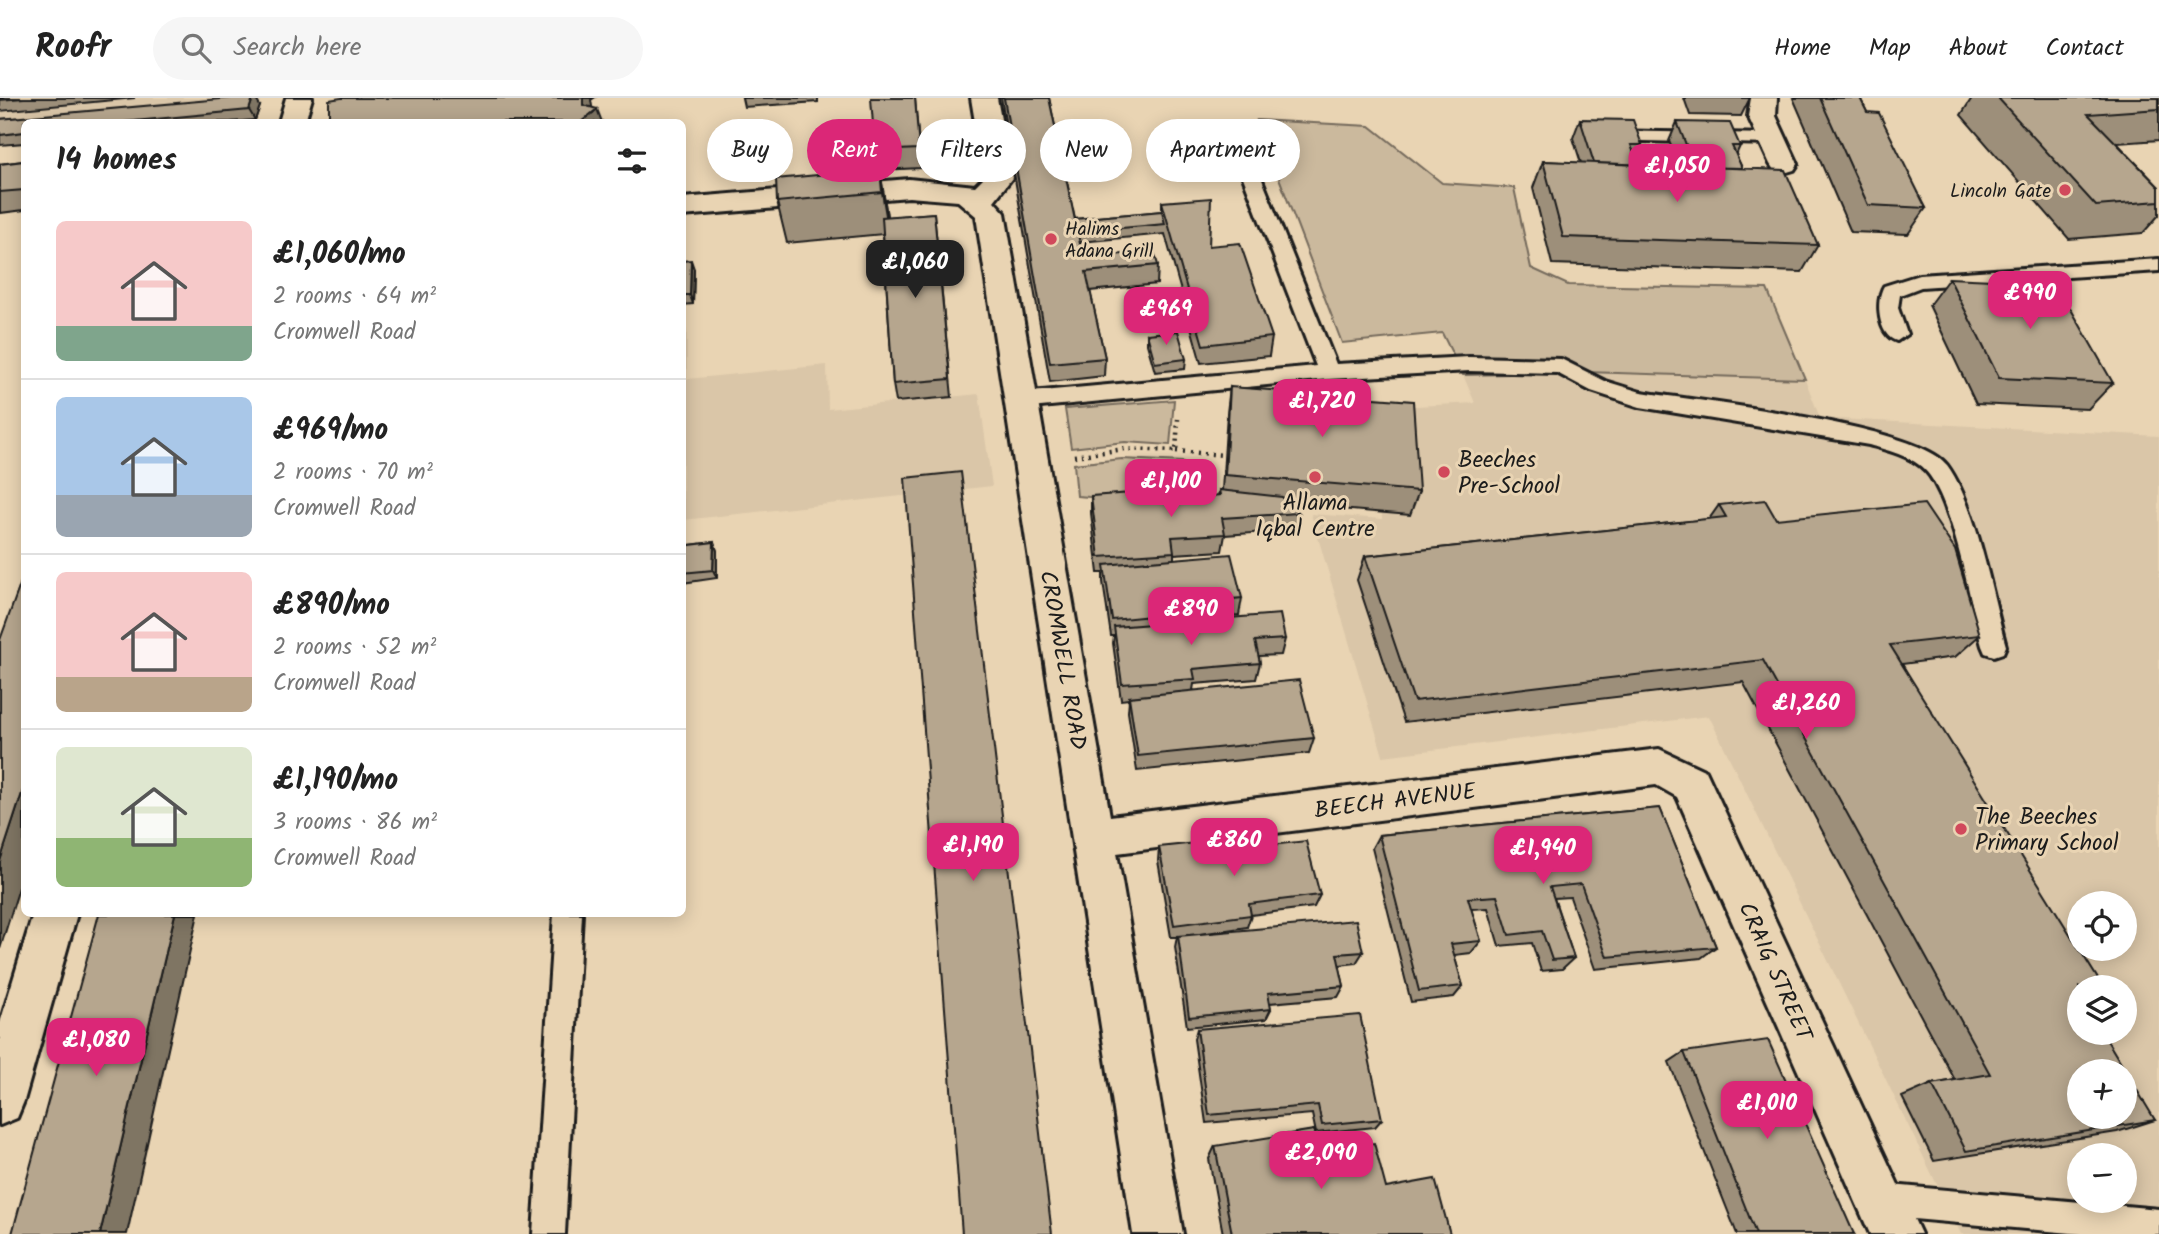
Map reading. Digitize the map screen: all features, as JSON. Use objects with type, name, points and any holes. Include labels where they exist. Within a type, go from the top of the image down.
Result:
[{"type":"street","points":[[293,119],[300,98]]},
{"type":"street","points":[[686,207],[909,188],[966,193],[978,201],[998,178],[984,98]]},
{"type":"street","points":[[1763,98],[1762,116],[1778,152]]},
{"type":"street","name":"CROMWELL ROAD","points":[[978,201],[990,213],[1029,461],[1095,837],[1158,1234]]},
{"type":"street","name":"BEECH AVENUE","points":[[1095,837],[1659,767],[1692,784]]},
{"type":"street","name":"CRAIG STREET","points":[[1692,784],[1888,1217]]},
{"type":"street","points":[[0,1101],[54,917]]},
{"type":"lane","points":[[1596,136],[1778,152]]},
{"type":"lane","points":[[1254,182],[1329,372]]},
{"type":"lane","points":[[1897,334],[1888,308],[1891,290],[1919,281],[2159,265]]},
{"type":"lane","points":[[1020,401],[1329,372],[1469,365],[1561,366],[1598,386],[1640,400],[1869,437],[1912,450],[1938,469],[1957,509],[1994,646]]},
{"type":"lane","points":[[549,1234],[568,917]]},
{"type":"lane","points":[[1888,1217],[2159,1226]]},
{"type":"path","points":[[1176,451],[1181,386]]},
{"type":"path","points":[[1029,461],[1125,449],[1224,455]]},
{"type":"shaded area","points":[[0,98],[262,98],[255,119],[21,119],[21,125],[0,145]]},
{"type":"shaded area","points":[[1300,122],[1370,126],[1442,183],[1514,188],[1531,268],[1568,285],[1767,289],[1805,379],[1586,372],[1577,384],[1559,373],[1463,375],[1442,333],[1342,343],[1281,182],[1300,182]]},
{"type":"shaded area","points":[[686,330],[687,379],[827,365],[828,409],[979,394],[992,486],[686,520]]},
{"type":"shaded area","name":"The Beeches Primary School","points":[[1586,372],[1805,379],[1820,418],[2159,436],[2159,1234],[1961,1234],[1709,716],[1383,756],[1311,514],[1382,519],[1378,408],[1475,403],[1463,375]]},
{"type":"shaded area","points":[[1174,400],[1170,445],[1125,442],[1071,448],[1065,409]]},
{"type":"shaded area","points":[[1122,459],[1183,462],[1180,504],[1077,496],[1074,464]]},
{"type":"building","points":[[253,98],[249,110],[155,119],[21,119],[21,132],[0,135],[0,119]]},
{"type":"building","points":[[583,98],[583,105],[597,109],[585,119],[329,119],[329,100]]},
{"type":"building","points":[[871,98],[915,98],[916,149],[902,150],[902,119],[873,119]]},
{"type":"building","points":[[1004,98],[1049,98],[1053,119],[1040,119],[1040,182],[1067,182],[1083,258],[1154,251],[1158,265],[1086,272],[1105,358],[1050,363],[1019,182],[1026,182],[1026,119],[1008,119]]},
{"type":"building","points":[[1820,98],[1860,98],[1867,112],[1879,113],[1926,208],[1868,205]]},
{"type":"building","points":[[1998,98],[2159,98],[2159,109],[2088,114],[2159,187],[2159,201],[2096,206]]},
{"type":"building","points":[[1580,119],[1633,120],[1642,145],[1631,145],[1638,165],[1594,163]]},
{"type":"building","points":[[1677,122],[1730,123],[1740,146],[1732,146],[1742,168],[1695,167]]},
{"type":"building","points":[[21,161],[21,190],[0,192],[0,164]]},
{"type":"building","points":[[1543,161],[1785,170],[1818,245],[1563,237]]},
{"type":"building","points":[[807,176],[807,182],[881,182],[882,192],[777,202],[776,182],[793,182],[793,177]]},
{"type":"building","points":[[1211,198],[1209,246],[1240,243],[1272,337],[1203,345],[1162,202]]},
{"type":"building","points":[[1162,211],[1165,224],[1078,232],[1075,219]]},
{"type":"building","points":[[934,213],[950,379],[893,384],[882,217]]},
{"type":"building","points":[[691,260],[690,295],[686,295],[686,261]]},
{"type":"building","points":[[1949,278],[2056,283],[2113,383],[1999,378]]},
{"type":"building","points":[[1178,331],[1186,359],[1155,363],[1147,334]]},
{"type":"building","name":"Allama Iqbal Centre","points":[[1230,387],[1413,401],[1419,491],[1225,475]]},
{"type":"building","points":[[961,472],[1052,1234],[962,1234],[905,478]]},
{"type":"building","points":[[1219,490],[1282,497],[1299,513],[1222,518],[1225,534],[1172,537],[1174,552],[1099,557],[1091,496],[1159,491],[1161,500],[1220,495]]},
{"type":"building","points":[[1765,500],[1776,519],[1924,504],[1955,550],[1980,635],[1890,645],[2067,929],[2067,961],[2087,961],[2096,975],[2067,975],[2067,1045],[2110,1045],[2118,1059],[2067,1059],[2067,1129],[2100,1129],[1966,1151],[1932,1084],[1990,1074],[1763,660],[1414,701],[1365,556],[1726,517],[1719,505]]},
{"type":"building","points":[[714,542],[713,570],[686,573],[686,546]]},
{"type":"building","points":[[1231,554],[1242,598],[1179,604],[1181,613],[1112,620],[1104,565]]},
{"type":"building","points":[[21,582],[21,796],[0,861],[0,640]]},
{"type":"building","points":[[1280,614],[1285,639],[1255,641],[1260,663],[1193,669],[1195,679],[1122,684],[1114,627]]},
{"type":"building","points":[[1299,680],[1314,738],[1138,756],[1129,697]]},
{"type":"building","points":[[1660,808],[1716,947],[1607,957],[1581,884],[1550,887],[1574,958],[1552,960],[1542,931],[1509,935],[1497,896],[1468,898],[1481,941],[1451,944],[1463,986],[1419,991],[1379,835]]},
{"type":"building","points":[[1234,839],[1237,849],[1306,841],[1320,895],[1249,904],[1251,915],[1174,925],[1159,847]]},
{"type":"building","points":[[98,917],[174,917],[100,1234],[12,1234]]},
{"type":"building","points":[[1356,920],[1363,952],[1337,954],[1344,986],[1268,993],[1271,1009],[1189,1017],[1178,936]]},
{"type":"building","points":[[1360,1015],[1382,1119],[1322,1125],[1318,1105],[1209,1115],[1197,1029]]},
{"type":"building","points":[[1768,1040],[1854,1234],[1756,1234],[1684,1052]]},
{"type":"building","points":[[2137,1090],[2155,1120],[2137,1123]]},
{"type":"building","points":[[1314,1130],[1319,1151],[1374,1143],[1386,1188],[1435,1179],[1450,1234],[1232,1234],[1215,1146]]},
{"type":"place","name":"Lincoln Gate","points":[[2065,190]]},
{"type":"place","name":"Halims Adana Grill","points":[[1051,239]]},
{"type":"place","name":"Beeches Pre-School","points":[[1444,472]]},
{"type":"place","name":"Allama Iqbal Centre","points":[[1315,477]]},
{"type":"place","name":"The Beeches Primary School","points":[[1961,829]]}]
